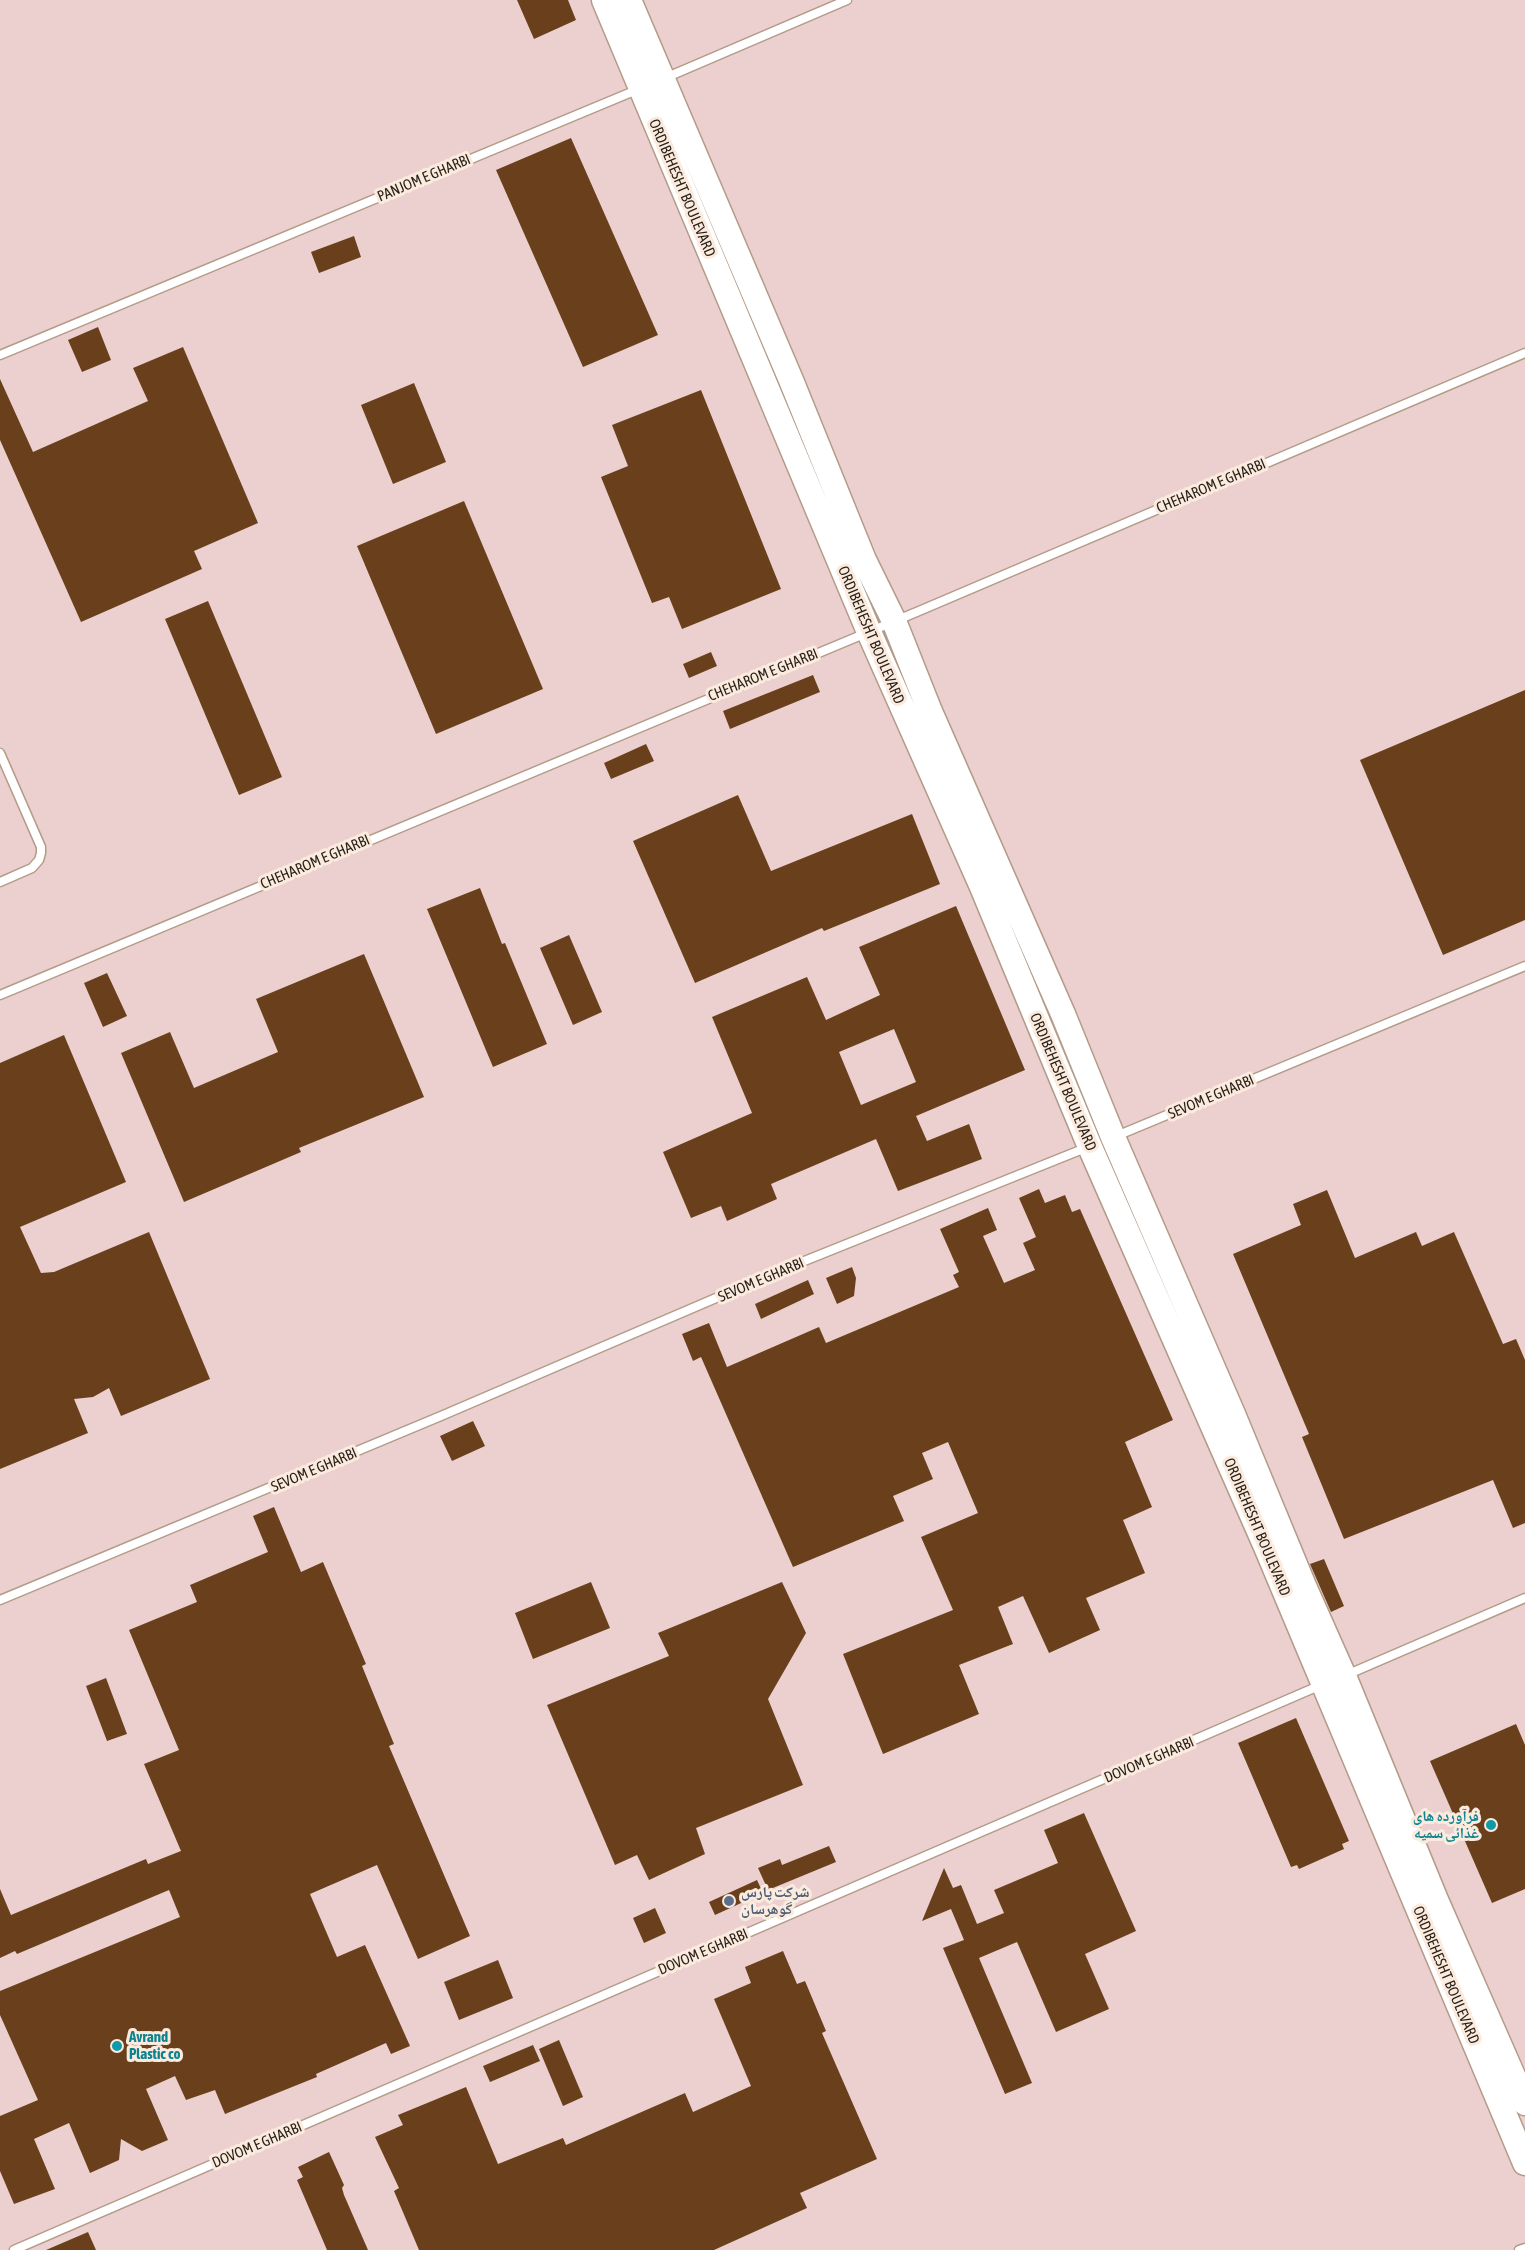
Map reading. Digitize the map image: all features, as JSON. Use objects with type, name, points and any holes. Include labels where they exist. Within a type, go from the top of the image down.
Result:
[{"type":"street","name":"ORDIBEHESHT BOULEVARD","points":[[603,0],[652,83],[787,369],[864,560],[894,621],[929,709],[1063,1014],[1101,1142]]},
{"type":"street","name":"ORDIBEHESHT BOULEVARD","points":[[629,0],[652,83],[869,632],[982,887],[1101,1142],[1187,1364],[1436,1900],[1525,2103]]},
{"type":"street","name":"ORDIBEHESHT BOULEVARD","points":[[1334,1680],[1525,2163]]},
{"type":"lane","name":"PANJOM E GHARBI","points":[[0,355],[847,0]]},
{"type":"lane","name":"CHEHAROM E GHARBI","points":[[0,995],[869,632],[1525,353]]},
{"type":"lane","points":[[0,753],[41,847],[41,853],[39,860],[32,868],[0,882]]},
{"type":"lane","name":"SEVOM E GHARBI","points":[[0,1600],[441,1416],[772,1274],[1101,1142],[1525,966]]},
{"type":"lane","name":"DOVOM E GHARBI","points":[[14,2250],[1525,1598]]},
{"type":"lane","points":[[1519,2250],[1525,2248]]},
{"type":"shaded area","points":[[0,0],[1525,0],[1525,2250],[0,2250]]},
{"type":"building","points":[[517,0],[568,0],[576,20],[534,39]]},
{"type":"building","points":[[571,138],[658,335],[583,367],[496,170]]},
{"type":"building","points":[[354,236],[361,257],[319,273],[311,252]]},
{"type":"building","points":[[98,327],[111,360],[82,372],[68,340]]},
{"type":"building","points":[[183,347],[258,523],[194,551],[202,569],[81,622],[0,440],[0,379],[33,452],[148,401],[133,368]]},
{"type":"building","points":[[414,383],[446,462],[393,484],[361,405]]},
{"type":"building","points":[[701,390],[781,589],[682,629],[669,597],[652,603],[601,477],[628,466],[612,425]]},
{"type":"building","points":[[464,501],[543,689],[436,734],[357,546]]},
{"type":"building","points":[[208,601],[282,777],[239,795],[165,619]]},
{"type":"building","points":[[711,652],[717,666],[689,678],[683,664]]},
{"type":"building","points":[[813,675],[820,692],[730,729],[723,711]]},
{"type":"building","points":[[1525,690],[1525,920],[1443,955],[1360,760]]},
{"type":"building","points":[[646,744],[654,761],[611,779],[604,763]]},
{"type":"building","points":[[738,795],[771,871],[912,814],[940,884],[824,931],[822,928],[695,983],[633,841]]},
{"type":"building","points":[[480,888],[502,944],[505,943],[547,1044],[493,1067],[427,909]]},
{"type":"building","points":[[956,906],[1025,1070],[916,1116],[927,1141],[969,1124],[982,1159],[898,1191],[876,1139],[771,1184],[777,1199],[727,1221],[721,1206],[691,1218],[663,1152],[752,1113],[712,1017],[807,977],[826,1020],[880,995],[859,947]],"holes":[[[894,1029],[916,1082],[861,1105],[839,1052]]]},
{"type":"building","points":[[569,935],[602,1012],[573,1025],[540,948]]},
{"type":"building","points":[[364,954],[424,1097],[299,1148],[301,1152],[184,1202],[121,1053],[170,1032],[194,1088],[278,1052],[256,999]]},
{"type":"building","points":[[107,973],[127,1016],[103,1027],[84,983]]},
{"type":"building","points":[[64,1035],[126,1182],[20,1227],[41,1273],[54,1272],[149,1232],[210,1379],[121,1416],[109,1388],[93,1397],[74,1399],[88,1433],[0,1469],[0,1063]]},
{"type":"building","points":[[1039,1189],[1045,1203],[1065,1195],[1072,1212],[1080,1209],[1173,1420],[1125,1442],[1152,1507],[1123,1520],[1145,1573],[1086,1598],[1100,1630],[1049,1653],[1023,1596],[998,1607],[1013,1644],[959,1665],[979,1714],[883,1754],[843,1654],[953,1610],[921,1537],[978,1513],[948,1442],[922,1453],[933,1479],[893,1496],[904,1521],[793,1567],[701,1357],[693,1361],[682,1334],[709,1323],[727,1367],[819,1327],[826,1343],[959,1287],[953,1275],[959,1272],[940,1229],[988,1208],[997,1230],[983,1236],[1004,1283],[1035,1270],[1023,1243],[1036,1237],[1019,1198]]},
{"type":"building","points":[[1327,1190],[1355,1258],[1416,1232],[1422,1246],[1454,1232],[1503,1344],[1516,1339],[1525,1360],[1525,1523],[1513,1528],[1493,1480],[1344,1539],[1302,1437],[1309,1434],[1233,1254],[1301,1225],[1293,1204]]},
{"type":"building","points":[[852,1267],[856,1278],[854,1296],[837,1304],[826,1278]]},
{"type":"building","points":[[808,1280],[814,1294],[761,1319],[755,1304]]},
{"type":"building","points":[[473,1421],[485,1446],[452,1461],[440,1436]]},
{"type":"building","points":[[274,1507],[301,1572],[323,1562],[366,1664],[362,1666],[394,1744],[389,1746],[470,1936],[418,1959],[377,1865],[310,1894],[337,1957],[365,1945],[410,2046],[391,2054],[386,2043],[316,2074],[317,2077],[225,2114],[215,2090],[186,2100],[175,2076],[146,2089],[168,2140],[142,2151],[121,2139],[119,2160],[90,2173],[69,2123],[34,2139],[55,2189],[14,2204],[0,2171],[0,2116],[38,2100],[0,2015],[0,1991],[180,1917],[169,1890],[17,1954],[15,1951],[0,1958],[0,1889],[11,1915],[146,1859],[148,1864],[181,1851],[144,1764],[179,1750],[129,1630],[197,1602],[190,1585],[268,1552],[253,1516]]},
{"type":"building","points":[[1324,1559],[1344,1606],[1331,1612],[1310,1564]]},
{"type":"building","points":[[591,1582],[610,1628],[533,1659],[515,1613]]},
{"type":"building","points":[[782,1582],[806,1633],[768,1699],[803,1785],[696,1828],[705,1854],[649,1880],[637,1855],[615,1865],[547,1705],[669,1656],[658,1633]]},
{"type":"building","points":[[106,1678],[127,1734],[107,1741],[86,1686]]},
{"type":"building","points":[[1296,1718],[1349,1841],[1342,1844],[1344,1849],[1299,1869],[1297,1865],[1291,1867],[1238,1743]]},
{"type":"building","name":"فرآورده های غذائی سمیه","points":[[1516,1724],[1525,1745],[1525,1889],[1492,1903],[1430,1761]]},
{"type":"building","points":[[1084,1813],[1136,1931],[1085,1954],[1109,2009],[1056,2032],[1017,1942],[979,1958],[1032,2083],[1005,2094],[943,1948],[964,1940],[951,1909],[922,1921],[944,1868],[953,1888],[961,1885],[977,1924],[1004,1913],[994,1890],[1058,1863],[1044,1830]]},
{"type":"building","points":[[829,1846],[836,1862],[768,1890],[758,1868],[780,1859],[782,1865]]},
{"type":"building","points":[[757,1880],[763,1893],[715,1915],[709,1902]]},
{"type":"building","points":[[655,1908],[666,1933],[644,1943],[633,1918]]},
{"type":"building","points":[[783,1951],[797,1984],[805,1981],[826,2031],[822,2033],[877,2159],[800,2193],[807,2208],[714,2250],[419,2250],[394,2191],[399,2188],[375,2137],[403,2125],[398,2115],[466,2087],[498,2164],[563,2138],[566,2145],[685,2093],[693,2112],[751,2086],[714,1999],[751,1983],[745,1967]]},
{"type":"building","points":[[498,1960],[513,1998],[459,2020],[444,1982]]},
{"type":"building","points":[[559,2040],[583,2097],[563,2106],[539,2049]]},
{"type":"building","points":[[533,2045],[540,2061],[490,2082],[483,2066]]},
{"type":"building","points":[[329,2152],[344,2185],[342,2188],[344,2195],[368,2250],[327,2250],[297,2180],[303,2177],[298,2167]]},
{"type":"building","points":[[88,2232],[96,2250],[46,2250]]},
{"type":"place","name":"فرآورده های غذائی سمیه","points":[[1491,1825]]},
{"type":"place","name":"شرکت پارس گوهرسان","points":[[729,1901]]},
{"type":"place","name":"Avrand Plastic co","points":[[117,2046]]}]
